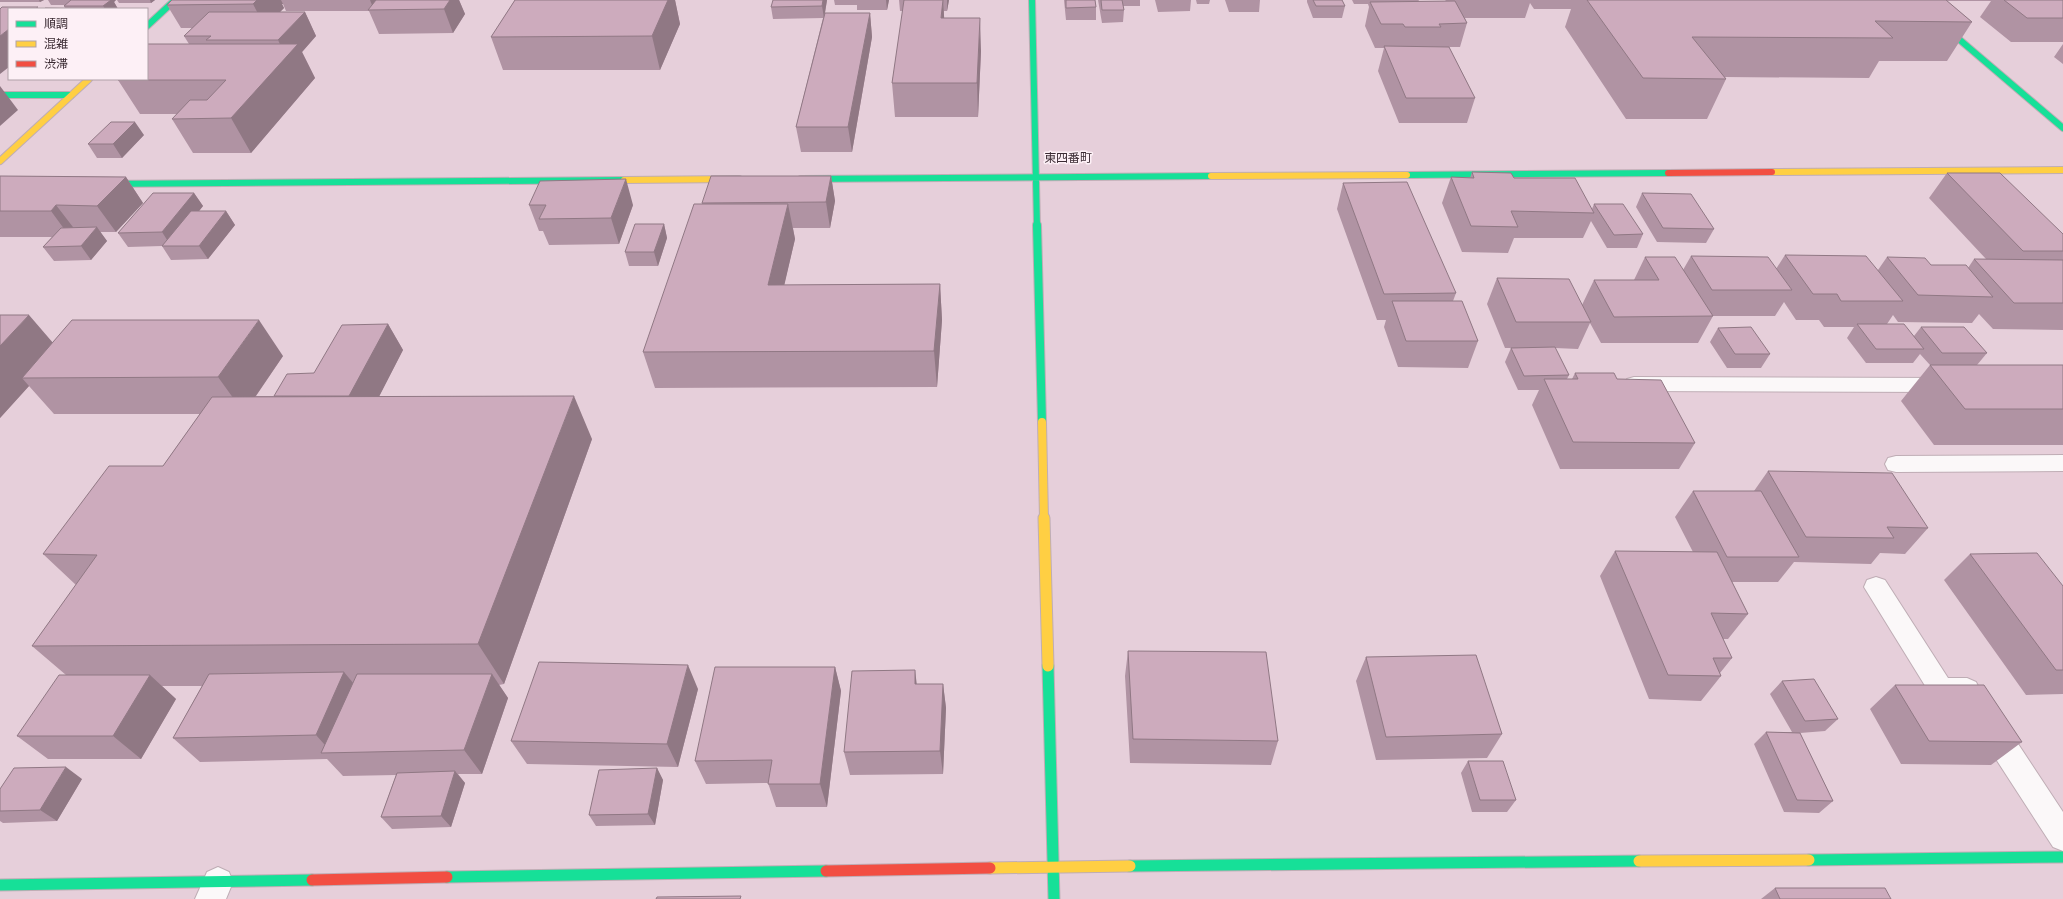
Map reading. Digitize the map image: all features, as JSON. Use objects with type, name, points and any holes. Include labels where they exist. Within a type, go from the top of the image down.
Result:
[{"type":"street","points":[[148,25],[175,0]]},
{"type":"street","points":[[1032,0],[1035,177],[1054,899]]},
{"type":"street","points":[[1913,0],[2063,128]]},
{"type":"street","points":[[0,161],[88,80]]},
{"type":"street","points":[[0,95],[71,95]]},
{"type":"street","points":[[788,179],[2063,170]]},
{"type":"street","points":[[88,184],[748,179]]},
{"type":"street","points":[[1629,384],[1960,385]]},
{"type":"street","points":[[1896,464],[2063,463]]},
{"type":"street","points":[[1876,587],[1941,689],[1966,689],[2063,837]]},
{"type":"street","points":[[0,885],[214,890],[1054,867],[2063,857]]},
{"type":"building","points":[[71,0],[111,0],[103,6],[64,6]]},
{"type":"building","points":[[172,0],[257,0],[253,4],[167,5]]},
{"type":"building","points":[[376,0],[450,0],[444,9],[368,10]]},
{"type":"building","points":[[515,0],[668,0],[652,36],[491,37]]},
{"type":"building","points":[[773,0],[823,0],[822,6],[771,7]]},
{"type":"building","points":[[904,0],[943,0],[941,18],[980,18],[977,83],[892,83]]},
{"type":"building","points":[[1066,0],[1095,0],[1096,7],[1066,8]]},
{"type":"building","points":[[1101,0],[1122,0],[1124,10],[1102,10]]},
{"type":"building","points":[[1313,0],[1342,0],[1345,6],[1316,6]]},
{"type":"building","points":[[1587,0],[1946,0],[1972,22],[1875,21],[1893,38],[1692,37],[1726,79],[1643,78]]},
{"type":"building","points":[[2004,0],[2063,0],[2063,18],[2027,18]]},
{"type":"building","points":[[1455,1],[1467,23],[1439,24],[1441,27],[1405,27],[1403,24],[1381,24],[1370,2]]},
{"type":"building","points":[[2,7],[38,7],[8,8],[8,30],[0,36],[0,9]]},
{"type":"building","points":[[209,12],[305,12],[278,40],[206,40],[211,36],[184,36]]},
{"type":"building","points":[[825,13],[870,13],[848,127],[796,127]]},
{"type":"building","points":[[148,44],[298,44],[231,118],[172,119],[190,100],[207,100],[226,80],[148,80]]},
{"type":"building","points":[[1384,46],[1449,47],[1475,98],[1406,98]]},
{"type":"building","points":[[111,122],[135,122],[113,144],[88,144]]},
{"type":"building","points":[[1472,172],[1511,173],[1514,178],[1575,178],[1594,213],[1511,211],[1518,227],[1471,226],[1451,177],[1474,178]]},
{"type":"building","points":[[1947,173],[2000,173],[2063,234],[2063,251],[2023,251]]},
{"type":"building","points":[[0,176],[126,177],[97,206],[56,205],[51,211],[0,211]]},
{"type":"building","points":[[711,176],[831,176],[826,202],[702,203]]},
{"type":"building","points":[[626,179],[611,218],[539,219],[546,205],[529,205],[540,181]]},
{"type":"building","points":[[1407,182],[1456,293],[1384,294],[1343,183]]},
{"type":"building","points":[[153,193],[194,193],[162,232],[118,233]]},
{"type":"building","points":[[1642,193],[1691,194],[1714,229],[1663,228]]},
{"type":"building","points":[[694,204],[788,204],[768,285],[940,284],[934,351],[643,352]]},
{"type":"building","points":[[1594,204],[1623,204],[1643,234],[1614,235]]},
{"type":"building","points":[[191,211],[226,211],[199,246],[162,246]]},
{"type":"building","points":[[635,224],[664,224],[654,252],[625,252]]},
{"type":"building","points":[[97,227],[81,246],[43,247],[61,228]]},
{"type":"building","points":[[1785,255],[1866,256],[1903,301],[1841,301],[1837,294],[1813,294]]},
{"type":"building","points":[[1691,256],[1768,257],[1792,290],[1712,290]]},
{"type":"building","points":[[1645,257],[1675,257],[1713,316],[1614,317],[1594,280],[1659,280]]},
{"type":"building","points":[[1887,257],[1925,258],[1931,265],[1966,265],[1993,297],[1918,295]]},
{"type":"building","points":[[1974,259],[2063,260],[2063,303],[2014,303]]},
{"type":"building","points":[[1497,278],[1569,279],[1591,322],[1516,322]]},
{"type":"building","points":[[1392,301],[1462,301],[1478,341],[1406,341]]},
{"type":"building","points":[[0,315],[29,315],[0,346]]},
{"type":"building","points":[[72,320],[259,320],[218,377],[22,378]]},
{"type":"building","points":[[388,324],[349,396],[274,396],[287,374],[314,373],[342,325]]},
{"type":"building","points":[[1857,324],[1904,324],[1924,349],[1876,349]]},
{"type":"building","points":[[1751,327],[1770,354],[1735,354],[1718,328]]},
{"type":"building","points":[[1921,327],[1964,327],[1987,353],[1942,353]]},
{"type":"building","points":[[1555,347],[1569,375],[1524,376],[1511,348]]},
{"type":"building","points":[[1930,365],[2063,365],[2063,409],[1965,409]]},
{"type":"building","points":[[1575,373],[1614,373],[1617,379],[1661,380],[1695,443],[1573,442],[1544,379],[1578,379]]},
{"type":"building","points":[[574,396],[478,644],[32,646],[97,555],[43,554],[109,466],[163,466],[212,397]]},
{"type":"building","points":[[1768,471],[1892,473],[1928,528],[1887,527],[1894,538],[1806,537]]},
{"type":"building","points":[[1693,491],[1761,491],[1799,557],[1727,557]]},
{"type":"building","points":[[1615,551],[1717,552],[1748,614],[1711,613],[1732,658],[1713,658],[1721,676],[1668,675]]},
{"type":"building","points":[[2037,553],[2063,586],[2063,670],[2056,670],[1970,554]]},
{"type":"building","points":[[1128,651],[1266,652],[1278,741],[1133,739]]},
{"type":"building","points":[[1476,655],[1502,734],[1386,737],[1366,657]]},
{"type":"building","points":[[539,662],[688,665],[667,744],[511,741]]},
{"type":"building","points":[[715,667],[835,667],[820,784],[768,784],[772,760],[695,761]]},
{"type":"building","points":[[915,670],[915,684],[943,684],[940,751],[844,752],[852,671]]},
{"type":"building","points":[[344,672],[316,735],[173,738],[209,674]]},
{"type":"building","points":[[357,674],[492,674],[464,750],[321,753]]},
{"type":"building","points":[[59,675],[150,675],[113,736],[17,736]]},
{"type":"building","points":[[1814,679],[1838,719],[1805,721],[1782,681]]},
{"type":"building","points":[[1895,685],[1984,685],[2022,742],[1929,741]]},
{"type":"building","points":[[1766,732],[1800,733],[1833,801],[1797,800]]},
{"type":"building","points":[[1468,761],[1503,761],[1516,800],[1480,800]]},
{"type":"building","points":[[66,767],[40,810],[0,811],[0,789],[14,768]]},
{"type":"building","points":[[657,768],[648,814],[589,815],[599,770]]},
{"type":"building","points":[[455,771],[441,816],[381,817],[397,773]]},
{"type":"building","points":[[1775,888],[1885,888],[1891,899],[1780,899]]},
{"type":"building","points":[[741,896],[740,899],[656,899],[657,897]]},
{"type":"traffic: fast","points":[[148,25],[175,0]]},
{"type":"traffic: fast","points":[[1032,0],[1042,422]]},
{"type":"traffic: fast","points":[[1913,0],[2063,128]]},
{"type":"traffic: fast","points":[[0,95],[71,95]]},
{"type":"traffic: fast","points":[[1407,175],[1668,173]]},
{"type":"traffic: fast","points":[[801,179],[1211,176]]},
{"type":"traffic: fast","points":[[99,184],[624,180]]},
{"type":"traffic: fast","points":[[1048,666],[1054,899]]},
{"type":"traffic: fast","points":[[1809,860],[2063,857]]},
{"type":"traffic: fast","points":[[1130,866],[1639,861]]},
{"type":"traffic: fast","points":[[447,877],[826,871]]},
{"type":"traffic: fast","points":[[0,885],[312,880]]},
{"type":"traffic: slow","points":[[0,161],[88,80]]},
{"type":"traffic: slow","points":[[1772,172],[2063,170]]},
{"type":"traffic: slow","points":[[1211,176],[1407,175]]},
{"type":"traffic: slow","points":[[624,180],[739,179]]},
{"type":"traffic: slow","points":[[1042,422],[1048,666]]},
{"type":"traffic: slow","points":[[1639,861],[1809,860]]},
{"type":"traffic: slow","points":[[990,868],[1130,866]]},
{"type":"traffic: jam","points":[[1668,173],[1772,172]]},
{"type":"traffic: jam","points":[[826,871],[990,868]]},
{"type":"traffic: jam","points":[[312,880],[447,877]]},
{"type":"district","name":"東四番町","points":[[1068,158]]}]
